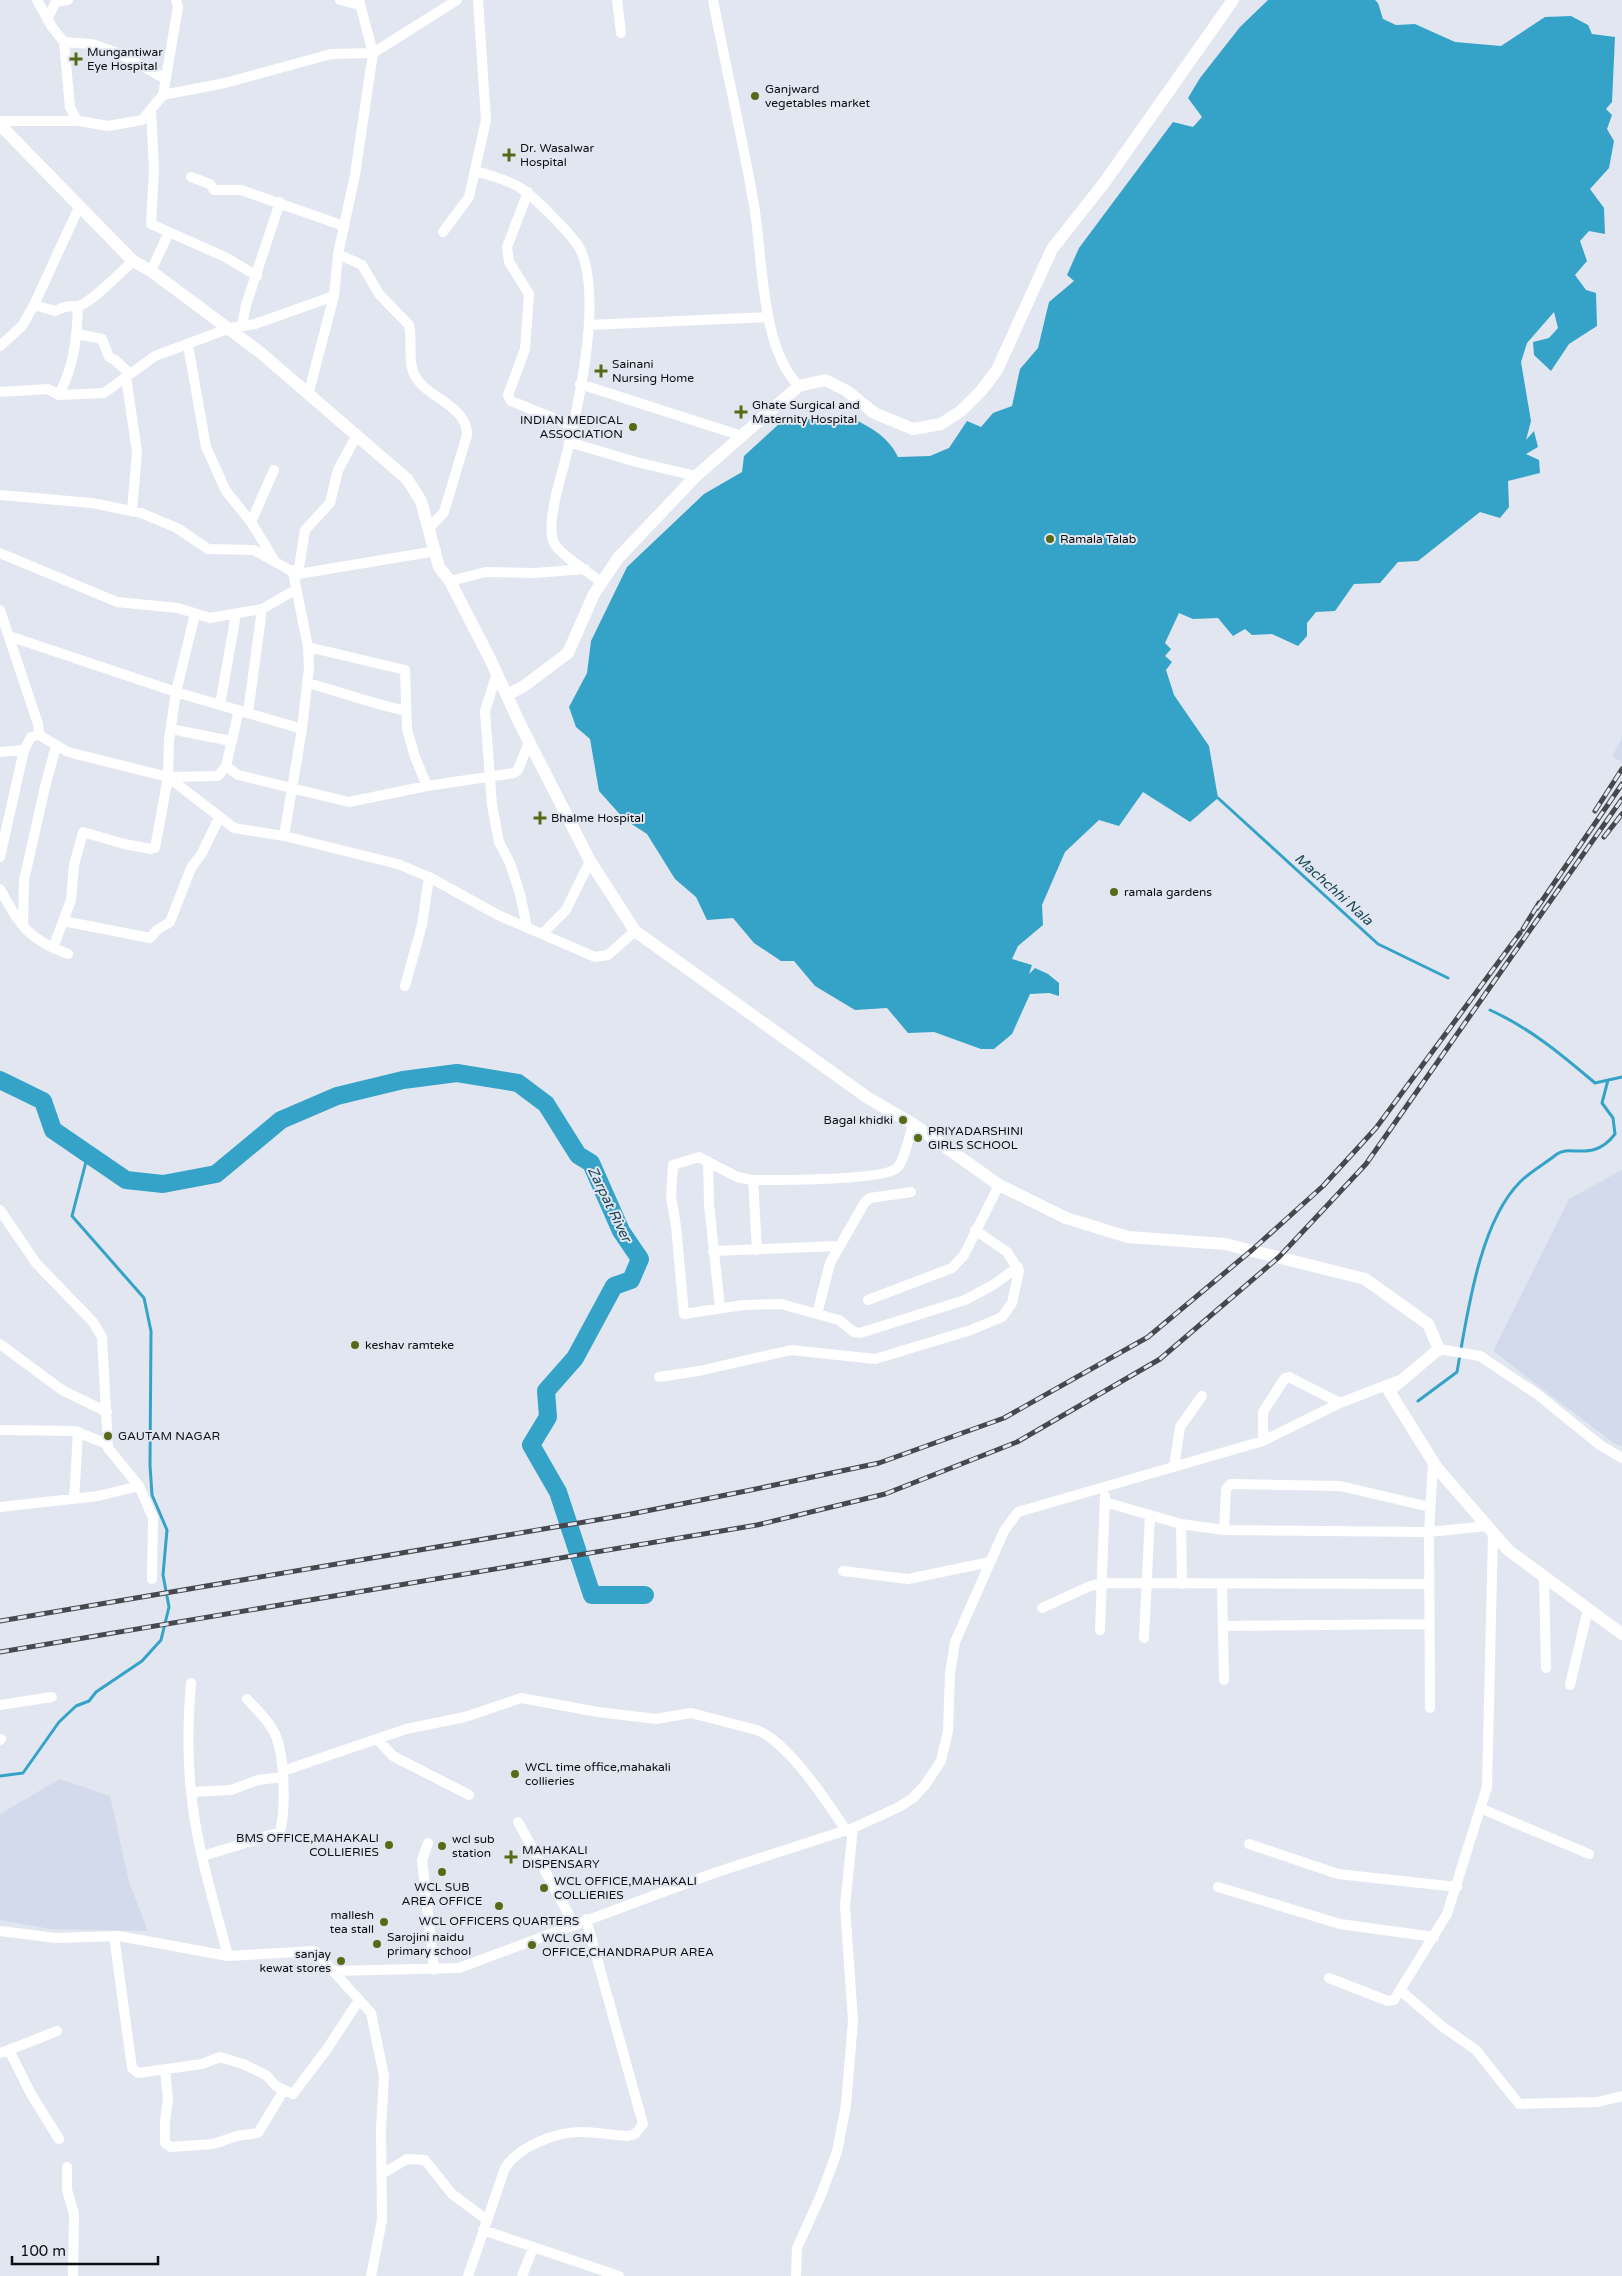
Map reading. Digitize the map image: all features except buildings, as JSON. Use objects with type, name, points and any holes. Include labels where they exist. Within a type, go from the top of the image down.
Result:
[{"type":"street","points":[[37,0],[47,19],[64,42],[70,107],[77,122]]},
{"type":"street","points":[[47,19],[56,2],[68,0]]},
{"type":"street","points":[[0,121],[77,122],[108,126],[142,120],[163,95],[178,7],[176,0]]},
{"type":"street","points":[[308,395],[334,296],[338,254],[354,175],[373,53],[359,2],[340,0]]},
{"type":"street","points":[[433,14],[436,0]]},
{"type":"street","points":[[163,95],[225,83],[331,54],[373,53],[457,0]]},
{"type":"street","points":[[443,232],[469,197],[476,171],[487,110],[478,0]]},
{"type":"street","points":[[618,0],[621,34]]},
{"type":"street","points":[[713,0],[754,207],[756,243],[768,317],[787,374],[799,386]]},
{"type":"street","points":[[507,695],[524,686],[568,653],[601,582],[618,558],[696,476],[799,386],[825,380],[847,391],[874,413],[913,429],[941,424],[961,411],[981,391],[997,370],[1052,250],[1104,183],[1233,0]]},
{"type":"street","points":[[64,42],[92,44],[118,53],[166,79]]},
{"type":"street","points":[[151,110],[154,169],[150,222],[224,257],[256,276]]},
{"type":"street","points":[[0,125],[133,261],[236,327],[308,395],[407,479],[421,501],[430,527],[439,567],[450,581],[590,861],[635,931],[868,1098],[913,1124],[1000,1185],[1066,1218],[1128,1237],[1225,1244],[1365,1279],[1428,1324],[1439,1349]]},
{"type":"street","points":[[476,171],[507,180],[528,192],[572,238],[582,253],[587,268],[590,297],[589,325],[573,426],[553,510],[553,539],[556,546],[601,582]]},
{"type":"street","points":[[191,177],[210,184],[214,190],[240,190],[280,202],[344,226]]},
{"type":"street","points":[[528,192],[507,247],[509,262],[529,294],[525,349],[508,395],[511,401],[573,426]]},
{"type":"street","points":[[236,327],[256,276],[280,202]]},
{"type":"street","points":[[0,346],[22,326],[34,305],[79,207]]},
{"type":"street","points":[[151,272],[168,232]]},
{"type":"street","points":[[338,254],[362,265],[379,294],[409,325],[412,365],[415,377],[460,416],[467,427],[467,435],[444,512],[430,527]]},
{"type":"street","points":[[34,305],[56,311],[68,305],[78,306],[105,287],[133,261]]},
{"type":"street","points":[[0,392],[48,389],[59,395],[104,393],[155,356],[236,327],[254,324],[334,296]]},
{"type":"street","points":[[59,395],[73,364],[78,334],[78,306]]},
{"type":"street","points":[[589,325],[768,317]]},
{"type":"street","points":[[78,334],[102,339],[108,357],[116,360],[128,375],[137,452],[132,511]]},
{"type":"street","points":[[188,345],[206,447],[226,491],[251,522],[273,558],[295,571]]},
{"type":"street","points":[[580,384],[742,436]]},
{"type":"street","points":[[284,836],[308,683],[308,647],[295,590],[295,571],[305,530],[330,503],[338,470],[357,435]]},
{"type":"street","points":[[569,442],[636,462],[696,476]]},
{"type":"street","points":[[251,522],[274,470]]},
{"type":"street","points":[[0,495],[92,503],[132,511],[162,521],[208,549],[254,550],[295,571],[436,551]]},
{"type":"street","points":[[0,553],[117,602],[175,607],[210,618],[262,609],[295,590]]},
{"type":"street","points":[[450,581],[486,572],[585,569]]},
{"type":"street","points":[[0,857],[24,750],[31,737],[39,735],[56,746],[77,755],[168,777],[218,776],[226,766],[231,741],[244,712],[262,609]]},
{"type":"street","points":[[0,610],[38,724],[39,735]]},
{"type":"street","points":[[52,948],[72,895],[72,874],[82,833],[85,832],[124,844],[153,849],[168,777],[171,729],[176,692],[195,614]]},
{"type":"street","points":[[220,705],[236,614]]},
{"type":"street","points":[[9,636],[176,692],[302,729]]},
{"type":"street","points":[[308,647],[405,670],[406,711],[410,742],[427,786]]},
{"type":"street","points":[[497,673],[485,711],[490,778],[500,842],[519,889],[526,927]]},
{"type":"street","points":[[308,683],[345,693],[375,705],[406,711]]},
{"type":"street","points":[[171,729],[231,741]]},
{"type":"street","points":[[226,766],[238,775],[349,802],[427,786],[490,778],[516,772],[529,742]]},
{"type":"street","points":[[23,926],[24,880],[44,787],[56,746]]},
{"type":"street","points":[[0,752],[24,750]]},
{"type":"street","points":[[168,777],[234,828],[284,836],[367,854],[398,864],[429,877],[498,915],[590,955],[602,957],[608,955],[635,931]]},
{"type":"street","points":[[63,921],[148,939],[152,937],[157,930],[170,922],[191,868],[202,852],[219,818]]},
{"type":"street","points":[[542,934],[566,910],[590,861]]},
{"type":"street","points":[[406,986],[422,925],[429,877]]},
{"type":"street","points":[[0,889],[23,926],[39,942],[68,954]]},
{"type":"street","points":[[913,1124],[899,1164],[890,1172],[842,1178],[753,1180],[737,1177],[699,1157],[673,1165],[671,1196],[676,1226],[683,1313],[686,1315],[743,1305],[777,1304],[843,1321],[852,1331],[860,1333],[965,1300],[993,1285],[1018,1267]]},
{"type":"street","points":[[708,1161],[713,1251],[720,1308]]},
{"type":"street","points":[[753,1180],[757,1250]]},
{"type":"street","points":[[868,1300],[949,1270],[964,1254],[1000,1185]]},
{"type":"street","points":[[817,1314],[830,1263],[838,1246],[867,1200],[911,1192]]},
{"type":"street","points":[[0,1210],[36,1263],[98,1329],[104,1345],[107,1444],[109,1451],[139,1486],[153,1518],[152,1579]]},
{"type":"street","points":[[659,1377],[699,1371],[780,1351],[805,1350],[868,1360],[971,1330],[1002,1317],[1012,1304],[1019,1275],[1018,1267],[1003,1248],[975,1230]]},
{"type":"street","points":[[713,1251],[838,1246]]},
{"type":"street","points":[[0,1344],[62,1390],[107,1412]]},
{"type":"street","points":[[1622,1458],[1600,1446],[1537,1394],[1480,1356],[1439,1349],[1389,1390],[1433,1463],[1508,1550],[1622,1634]]},
{"type":"street","points":[[1263,1441],[1263,1412],[1285,1378],[1290,1377],[1340,1403]]},
{"type":"street","points":[[333,1971],[434,1970],[470,1964],[586,1919],[718,1872],[850,1829],[899,1807],[913,1798],[935,1772],[943,1752],[948,1731],[951,1658],[964,1620],[990,1562],[1008,1523],[1018,1512],[1263,1441],[1340,1403],[1403,1379]]},
{"type":"street","points":[[1174,1467],[1180,1427],[1202,1396]]},
{"type":"street","points":[[0,1430],[78,1433],[107,1444]]},
{"type":"street","points":[[74,1499],[78,1433]]},
{"type":"street","points":[[1430,1708],[1428,1532],[1433,1463]]},
{"type":"street","points":[[1224,1530],[1226,1490],[1231,1484],[1340,1486],[1430,1507]]},
{"type":"street","points":[[0,1507],[104,1495],[139,1486]]},
{"type":"street","points":[[1100,1630],[1105,1486]]},
{"type":"street","points":[[1105,1502],[1181,1524],[1224,1530],[1428,1532],[1490,1529]]},
{"type":"street","points":[[1144,1638],[1150,1516]]},
{"type":"street","points":[[1181,1524],[1182,1584]]},
{"type":"street","points":[[1329,1978],[1388,2001],[1394,2000],[1447,1914],[1457,1887],[1482,1808],[1488,1776],[1490,1529]]},
{"type":"street","points":[[843,1571],[908,1579],[990,1562]]},
{"type":"street","points":[[1544,1577],[1546,1668]]},
{"type":"street","points":[[1042,1608],[1090,1586],[1102,1583],[1429,1584]]},
{"type":"street","points":[[1222,1584],[1224,1680]]},
{"type":"street","points":[[1570,1686],[1588,1609]]},
{"type":"street","points":[[1223,1626],[1429,1624]]},
{"type":"street","points":[[191,1683],[187,1732],[191,1792],[203,1856],[228,1956]]},
{"type":"street","points":[[0,1705],[52,1697]]},
{"type":"street","points":[[191,1792],[232,1790],[258,1780],[283,1774],[377,1739],[412,1728],[465,1717],[521,1698],[598,1712],[656,1719],[691,1713],[767,1735],[807,1774],[850,1829],[845,1906],[853,2021],[846,2106],[837,2152],[821,2195],[797,2248],[796,2276]]},
{"type":"street","points":[[203,1856],[280,1832],[283,1774],[275,1733],[247,1699]]},
{"type":"street","points":[[377,1739],[393,1756],[468,1795]]},
{"type":"street","points":[[1482,1808],[1589,1854]]},
{"type":"street","points":[[518,1822],[574,1924]]},
{"type":"street","points":[[428,1843],[422,1860],[434,1970]]},
{"type":"street","points":[[1249,1844],[1338,1874],[1457,1887]]},
{"type":"street","points":[[1218,1887],[1340,1924],[1434,1937]]},
{"type":"street","points":[[468,2276],[504,2168],[531,2145],[540,2141],[577,2133],[628,2136],[635,2134],[643,2124],[586,1919]]},
{"type":"street","points":[[0,1931],[56,1938],[114,1936],[228,1956],[315,1951],[371,2013],[384,2076],[382,2220],[371,2276]]},
{"type":"street","points":[[114,1936],[134,2072],[141,2073],[202,2064],[220,2057],[243,2064],[266,2075],[276,2086],[291,2094],[295,2093],[359,2000]]},
{"type":"street","points":[[1401,1991],[1443,2027],[1476,2050],[1519,2104],[1598,2102],[1622,2096]]},
{"type":"street","points":[[57,2031],[5,2051],[59,2139]]},
{"type":"street","points":[[166,2069],[168,2099],[165,2143],[171,2147],[212,2144],[237,2136],[258,2133],[284,2090]]},
{"type":"street","points":[[382,2174],[407,2159],[425,2160],[452,2194],[487,2220]]},
{"type":"street","points":[[67,2167],[67,2190],[74,2214],[73,2276]]},
{"type":"street","points":[[483,2230],[615,2275]]},
{"type":"street","points":[[522,2276],[533,2248]]},
{"type":"shaded area","points":[[1622,737],[1622,762],[1612,757]]},
{"type":"shaded area","points":[[1622,1170],[1622,1446],[1615,1444],[1493,1351],[1569,1199]]},
{"type":"shaded area","points":[[60,1779],[110,1796],[129,1882],[148,1931],[51,1929],[0,1920],[0,1814]]},
{"type":"water","name":"Ramala Talab","points":[[1268,0],[1375,0],[1378,3],[1383,19],[1396,25],[1415,24],[1455,42],[1501,46],[1545,17],[1571,16],[1588,25],[1592,34],[1615,37],[1612,102],[1606,109],[1612,115],[1607,129],[1614,141],[1609,168],[1590,189],[1604,208],[1605,234],[1589,231],[1580,241],[1587,261],[1575,275],[1586,290],[1596,293],[1597,326],[1569,344],[1551,371],[1534,355],[1533,342],[1549,338],[1558,328],[1554,312],[1527,343],[1521,362],[1531,421],[1526,440],[1534,431],[1538,447],[1526,454],[1539,460],[1540,473],[1508,481],[1509,507],[1500,518],[1480,512],[1418,561],[1398,562],[1380,583],[1354,584],[1335,611],[1316,612],[1307,623],[1307,636],[1298,646],[1272,634],[1252,635],[1245,629],[1233,636],[1218,618],[1193,619],[1179,613],[1165,643],[1171,649],[1165,656],[1172,662],[1166,670],[1174,695],[1209,746],[1218,798],[1190,822],[1143,792],[1119,826],[1099,820],[1065,852],[1042,905],[1043,925],[1018,946],[1012,959],[1032,965],[1029,974],[1035,968],[1048,974],[1059,983],[1059,996],[1049,993],[1030,994],[1012,1034],[994,1049],[981,1049],[934,1032],[908,1033],[887,1008],[855,1010],[815,986],[794,961],[781,961],[754,943],[733,918],[707,920],[696,897],[675,879],[647,834],[624,819],[599,791],[590,739],[576,727],[569,707],[587,673],[591,641],[627,567],[704,494],[742,472],[744,456],[779,424],[798,417],[824,422],[843,414],[882,436],[894,449],[898,457],[930,456],[949,448],[967,421],[981,427],[993,413],[1012,406],[1020,369],[1038,348],[1049,302],[1074,281],[1067,275],[1079,248],[1173,122],[1193,127],[1202,117],[1188,98],[1200,78],[1240,27]]},
{"type":"waterway","name":"Machchhi Nala","points":[[1218,798],[1378,944],[1448,978]]},
{"type":"waterway","name":"Machchhi Nala","points":[[1490,1010],[1519,1025],[1558,1052],[1595,1083],[1622,1077]]},
{"type":"waterway","name":"Zarpat River","points":[[0,1080],[43,1101],[53,1130],[126,1180],[163,1184],[216,1174],[281,1120],[337,1096],[403,1080],[457,1073],[518,1083],[546,1104],[578,1155],[591,1163],[621,1231],[640,1259],[631,1280],[614,1286],[575,1358],[546,1391],[548,1417],[531,1445],[558,1492],[592,1595],[645,1595]]},
{"type":"waterway","points":[[1418,1401],[1457,1372],[1477,1271],[1494,1221],[1506,1200],[1524,1178],[1557,1154],[1562,1151],[1583,1151],[1598,1148],[1607,1143],[1615,1134],[1613,1118],[1602,1103],[1608,1080]]},
{"type":"waterway","points":[[0,1776],[23,1773],[59,1722],[76,1706],[89,1701],[96,1692],[142,1661],[161,1640],[169,1607],[163,1575],[167,1530],[152,1495],[150,1465],[151,1331],[144,1298],[72,1216],[88,1154]]},
{"type":"railway","points":[[1595,811],[1622,769]]},
{"type":"railway","points":[[1537,908],[1622,784]]},
{"type":"railway","points":[[0,1652],[757,1525],[885,1494],[1017,1442],[1160,1359],[1279,1257],[1366,1164],[1622,799]]},
{"type":"railway","points":[[1604,837],[1622,814]]},
{"type":"railway","points":[[1523,929],[1539,903]]},
{"type":"railway","points":[[0,1621],[626,1515],[751,1490],[879,1463],[1004,1418],[1148,1337],[1252,1250],[1323,1186],[1376,1128],[1520,933]]},
{"type":"place","name":"Mungantiwar Eye Hospital","points":[[76,59]]},
{"type":"place","name":"Ganjward vegetables market","points":[[755,96]]},
{"type":"place","name":"Dr. Wasalwar Hospital","points":[[509,155]]},
{"type":"place","name":"Sainani Nursing Home","points":[[601,371]]},
{"type":"place","name":"Ghate Surgical and Maternity Hospital","points":[[741,412]]},
{"type":"place","name":"INDIAN MEDICAL ASSOCIATION","points":[[633,427]]},
{"type":"place","name":"Ramala Talab","points":[[1050,539]]},
{"type":"place","name":"Bhalme Hospital","points":[[540,818]]},
{"type":"place","name":"ramala gardens","points":[[1114,892]]},
{"type":"place","name":"Bagal khidki","points":[[903,1120]]},
{"type":"place","name":"PRIYADARSHINI GIRLS SCHOOL","points":[[918,1138]]},
{"type":"place","name":"keshav ramteke","points":[[355,1345]]},
{"type":"place","name":"GAUTAM NAGAR","points":[[108,1436]]},
{"type":"place","name":"WCL time office,mahakali collieries","points":[[515,1774]]},
{"type":"place","name":"BMS OFFICE,MAHAKALI COLLIERIES","points":[[389,1845]]},
{"type":"place","name":"wcl sub station","points":[[442,1846]]},
{"type":"place","name":"MAHAKALI DISPENSARY","points":[[511,1857]]},
{"type":"place","name":"WCL SUB AREA OFFICE","points":[[442,1872]]},
{"type":"place","name":"WCL OFFICE,MAHAKALI COLLIERIES","points":[[544,1888]]},
{"type":"place","name":"WCL OFFICERS QUARTERS","points":[[499,1906]]},
{"type":"place","name":"mallesh tea stall","points":[[384,1922]]},
{"type":"place","name":"Sarojini naidu primary school","points":[[377,1944]]},
{"type":"place","name":"WCL GM OFFICE,CHANDRAPUR AREA","points":[[532,1945]]},
{"type":"place","name":"sanjay kewat stores","points":[[341,1961]]}]
